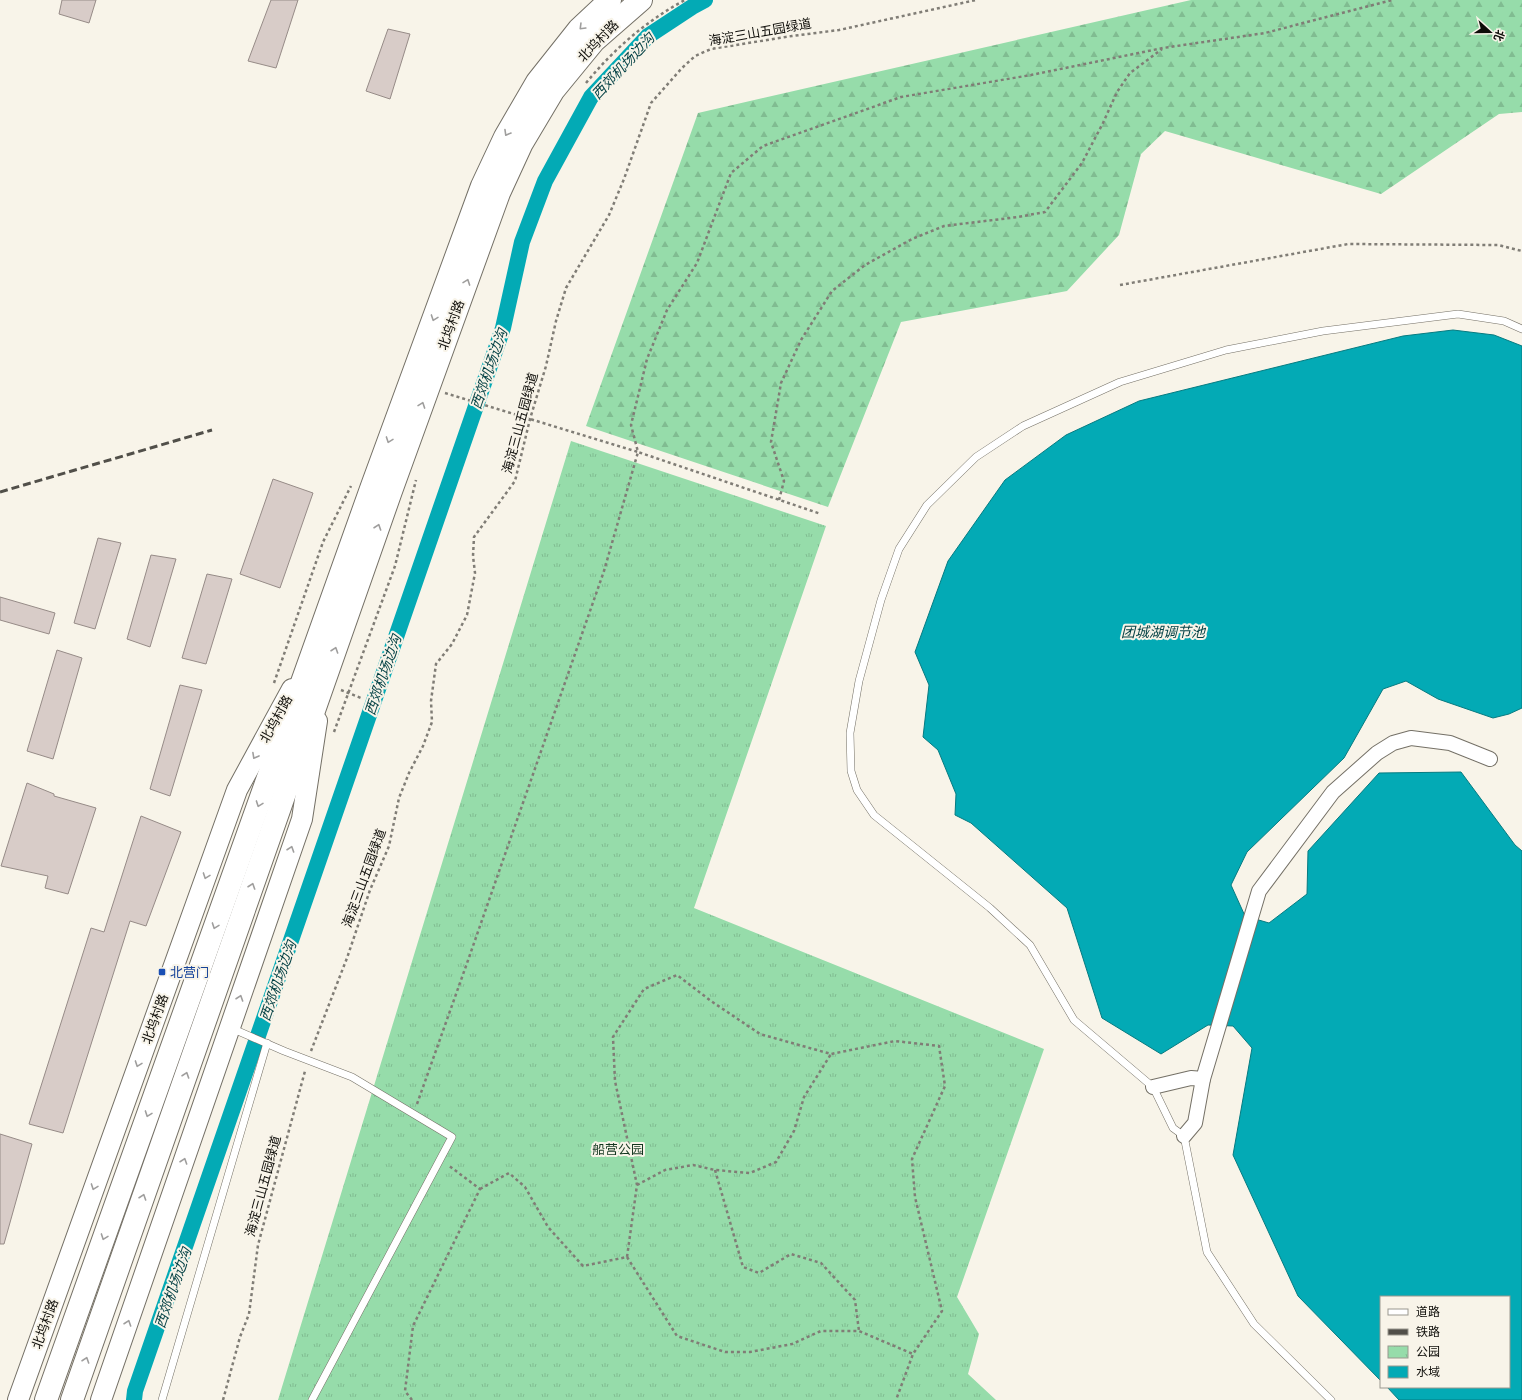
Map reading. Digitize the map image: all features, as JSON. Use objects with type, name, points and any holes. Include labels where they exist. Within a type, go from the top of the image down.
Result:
[{"type":"main road","name":"北坞村路","points":[[48,1393],[479,194],[501,144],[537,82],[579,29],[610,0]]},
{"type":"main road","name":"北坞村路","points":[[72,1398],[332,688],[499,193],[522,143],[553,91],[590,46],[641,0]]},
{"type":"street","name":"北坞村路","points":[[18,1400],[237,790],[315,648]]},
{"type":"street","name":"北坞村路","points":[[101,1400],[302,819],[332,688]]},
{"type":"street","points":[[1184,1136],[1195,1123],[1203,1079],[1260,891],[1333,792],[1377,753],[1393,743],[1411,738],[1450,743],[1490,759]]},
{"type":"street","points":[[1153,1087],[1191,1078],[1203,1079]]},
{"type":"lane","points":[[1331,1400],[1254,1324],[1207,1252],[1184,1136],[1173,1128],[1153,1087],[1074,1020],[1030,945],[990,908],[874,815],[857,790],[851,771],[850,733],[859,682],[881,600],[899,549],[927,505],[976,457],[1023,426],[1120,382],[1226,350],[1323,331],[1458,314],[1504,321],[1522,329]]},
{"type":"lane","points":[[230,1027],[265,1043],[352,1078],[452,1137],[312,1400]]},
{"type":"lane","points":[[162,1400],[265,1043]]},
{"type":"path","points":[[583,86],[627,38],[684,0]]},
{"type":"path","name":"海淀三山五园绿道","points":[[223,1400],[240,1337],[249,1314],[258,1245],[308,1060],[347,958],[370,890],[389,846],[399,798],[409,773],[423,746],[432,722],[431,701],[436,664],[452,644],[467,615],[475,573],[473,556],[474,537],[515,481],[530,418],[546,366],[556,321],[566,288],[609,215],[624,179],[651,103],[682,68],[695,56],[711,49],[839,30],[976,0]]},
{"type":"path","points":[[413,1114],[472,951],[604,571],[638,452],[631,425],[647,359],[667,310],[697,263],[731,173],[764,146],[901,97],[1031,75],[1163,48],[1265,33],[1392,0]]},
{"type":"path","points":[[779,500],[784,481],[771,442],[781,383],[801,340],[832,291],[865,265],[912,239],[944,226],[1018,218],[1045,212],[1082,163],[1117,92],[1130,73],[1163,48]]},
{"type":"path","points":[[1120,285],[1348,244],[1498,246],[1522,251]]},
{"type":"path","points":[[442,400],[446,385]]},
{"type":"path","points":[[444,393],[638,452],[821,514]]},
{"type":"path","points":[[332,738],[395,566],[417,474]]},
{"type":"path","points":[[332,688],[360,698]]},
{"type":"path","points":[[896,1400],[913,1354],[942,1311],[915,1197],[912,1159],[945,1086],[939,1046],[896,1041],[831,1054],[760,1034],[711,1001],[677,975],[644,989],[614,1037],[615,1081],[637,1185],[627,1257],[677,1336],[724,1352],[750,1352],[792,1344],[821,1331],[859,1331],[913,1354]]},
{"type":"path","points":[[637,1185],[664,1170],[693,1165],[715,1170],[750,1173],[776,1162],[794,1131],[804,1096],[831,1054]]},
{"type":"path","points":[[440,1158],[480,1189]]},
{"type":"path","points":[[715,1170],[743,1267],[759,1273],[791,1254],[821,1263],[855,1300],[859,1331]]},
{"type":"path","points":[[412,1400],[405,1390],[413,1326],[480,1189],[509,1173],[524,1187],[548,1227],[583,1266],[627,1257]]},
{"type":"green space","points":[[1191,0],[1522,0],[1522,112],[1499,114],[1381,194],[1165,131],[1141,154],[1119,235],[1067,291],[901,322],[828,507],[586,426],[698,113]]},
{"type":"green space","name":"船营公园","points":[[571,441],[826,526],[694,908],[1044,1049],[957,1297],[979,1334],[968,1374],[996,1400],[278,1400]]},
{"type":"water","name":"团城湖调节池","points":[[1453,330],[1494,335],[1522,346],[1522,708],[1509,714],[1493,718],[1438,699],[1406,681],[1383,689],[1344,758],[1247,852],[1231,885],[1245,916],[1269,923],[1307,894],[1308,851],[1379,773],[1461,772],[1515,845],[1522,851],[1522,1400],[1399,1400],[1388,1388],[1510,1388],[1510,1296],[1380,1296],[1380,1380],[1298,1296],[1233,1155],[1252,1048],[1233,1026],[1208,1025],[1161,1054],[1102,1018],[1067,908],[971,823],[955,815],[956,794],[938,750],[923,737],[929,685],[915,652],[948,561],[1005,480],[1066,435],[1139,401],[1403,336]]},
{"type":"building","points":[[62,0],[96,0],[89,23],[59,14]]},
{"type":"building","points":[[271,0],[298,0],[276,68],[248,61]]},
{"type":"building","points":[[388,29],[410,34],[390,99],[366,91]]},
{"type":"building","points":[[273,479],[313,493],[280,588],[240,574]]},
{"type":"building","points":[[98,538],[121,543],[95,629],[74,623]]},
{"type":"building","points":[[151,555],[176,559],[150,647],[127,639]]},
{"type":"building","points":[[207,574],[232,579],[206,664],[182,658]]},
{"type":"building","points":[[0,597],[55,613],[49,634],[0,620]]},
{"type":"building","points":[[57,650],[82,658],[53,759],[27,751]]},
{"type":"building","points":[[180,685],[202,690],[170,796],[150,789]]},
{"type":"building","points":[[27,783],[54,794],[54,796],[96,808],[68,894],[45,888],[48,876],[1,866]]},
{"type":"building","points":[[141,816],[181,832],[146,926],[130,921],[63,1133],[29,1124],[91,928],[104,932]]},
{"type":"building","points":[[0,1134],[32,1144],[4,1244],[0,1244]]},
{"type":"waterway","name":"西郊机场边沟","points":[[134,1400],[135,1391],[503,328],[522,242],[545,181],[591,97],[648,36],[705,0]]},
{"type":"railway","points":[[0,492],[212,430]]},
{"type":"place","name":"北营门","points":[[162,972]]}]
